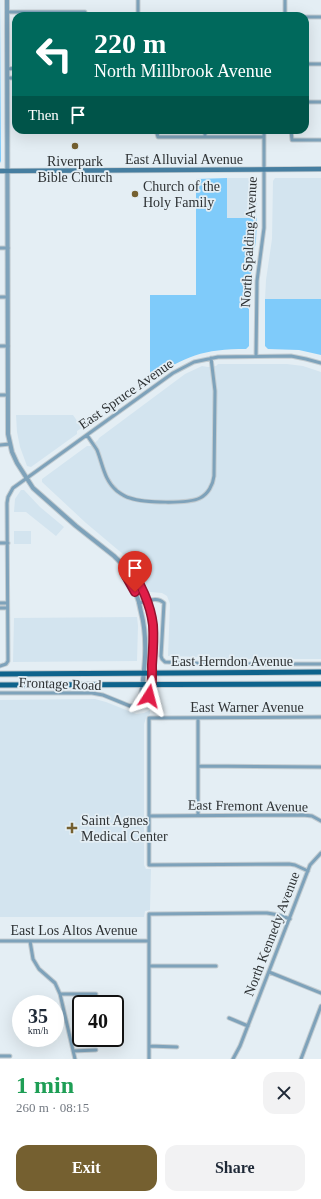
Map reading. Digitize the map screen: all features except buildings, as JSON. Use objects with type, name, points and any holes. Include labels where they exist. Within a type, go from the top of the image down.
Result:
[{"type":"main road","name":"East Alluvial Avenue","points":[[0,171],[321,169]]},
{"type":"main road","name":"East Herndon Avenue","points":[[0,674],[321,672]]},
{"type":"main road","name":"East Herndon Avenue","points":[[0,685],[321,684]]},
{"type":"street","points":[[8,0],[7,426],[10,444],[17,463],[26,479],[41,496],[114,556],[135,576],[146,601],[153,625],[152,684],[149,696],[140,704]]},
{"type":"street","points":[[138,0],[138,12]]},
{"type":"street","points":[[285,0],[285,12]]},
{"type":"street","points":[[7,12],[85,12]]},
{"type":"street","points":[[309,17],[321,17]]},
{"type":"street","points":[[309,64],[321,64]]},
{"type":"street","points":[[309,102],[321,102]]},
{"type":"street","points":[[157,134],[158,136],[264,137]]},
{"type":"street","points":[[291,134],[292,140],[321,140]]},
{"type":"street","name":"North Spalding Avenue","points":[[256,356],[256,292],[263,234],[264,137]]},
{"type":"street","points":[[0,248],[8,248]]},
{"type":"street","points":[[0,297],[7,297]]},
{"type":"street","points":[[0,346],[8,346]]},
{"type":"street","name":"East Spruce Avenue","points":[[0,666],[6,664],[8,656],[8,497],[13,488],[173,373],[194,362],[211,358],[256,356],[296,357],[321,363]]},
{"type":"street","points":[[87,435],[95,447],[107,479],[116,490],[124,496],[148,502],[187,501],[201,498],[211,488],[214,476],[215,391],[211,358]]},
{"type":"street","points":[[0,395],[7,395]]},
{"type":"street","points":[[0,444],[10,444]]},
{"type":"street","points":[[0,543],[8,543]]},
{"type":"street","points":[[126,568],[126,576],[139,603],[145,633],[144,673],[140,704]]},
{"type":"street","points":[[139,603],[157,599],[164,603],[161,656],[165,662],[218,664],[321,664]]},
{"type":"street","points":[[0,603],[7,603]]},
{"type":"street","points":[[0,608],[7,608]]},
{"type":"street","name":"Frontage Road","points":[[0,693],[92,693],[103,694],[130,706],[140,704]]},
{"type":"street","name":"East Warner Avenue","points":[[149,816],[149,718],[321,717]]},
{"type":"street","points":[[198,718],[198,815]]},
{"type":"street","points":[[199,766],[321,766]]},
{"type":"street","name":"East Fremont Avenue","points":[[149,816],[303,815],[312,816],[321,822]]},
{"type":"street","points":[[149,816],[149,865],[289,864],[308,871]]},
{"type":"street","name":"North Kennedy Avenue","points":[[233,1059],[248,1026],[308,871],[313,861],[321,853]]},
{"type":"street","name":"East Los Altos Avenue","points":[[0,941],[149,941],[149,914],[267,913],[290,919]]},
{"type":"street","points":[[30,941],[33,959],[39,969],[55,983],[60,994],[75,1059]]},
{"type":"street","points":[[149,941],[149,1059]]},
{"type":"street","points":[[149,966],[216,966]]},
{"type":"street","points":[[269,972],[321,993]]},
{"type":"street","points":[[60,994],[96,994]]},
{"type":"street","points":[[301,1059],[321,1006]]},
{"type":"street","points":[[229,1018],[248,1026]]},
{"type":"street","points":[[149,1046],[177,1046]]},
{"type":"street","points":[[73,1051],[96,1050]]},
{"type":"street","points":[[0,1056],[10,1056]]},
{"type":"shaded area","points":[[0,0],[1,161],[0,163]]},
{"type":"shaded area","points":[[227,178],[254,178],[257,181],[257,218],[227,218]]},
{"type":"shaded area","points":[[227,178],[227,218],[257,218],[256,240],[249,287],[249,346],[246,349],[206,352],[173,365],[150,380],[150,295],[196,295],[196,179]]},
{"type":"shaded area","points":[[275,178],[321,178],[321,299],[265,299],[266,280],[272,239],[273,181]]},
{"type":"shaded area","points":[[265,299],[321,299],[321,355],[299,350],[268,349],[265,346]]},
{"type":"shaded area","points":[[218,364],[287,364],[303,366],[321,372],[321,659],[219,659],[168,656],[170,604],[167,596],[162,593],[150,592],[138,571],[124,555],[86,523],[42,482],[42,479],[87,446],[91,446],[99,438],[185,374],[202,366],[216,366]]},
{"type":"shaded area","points":[[16,415],[73,415],[82,428],[77,431],[77,434],[31,467],[27,466],[20,447]]},
{"type":"shaded area","points":[[21,490],[24,490],[40,507],[64,527],[56,536],[26,512],[14,512],[15,499]]},
{"type":"shaded area","points":[[14,531],[31,531],[31,544],[14,544]]},
{"type":"shaded area","points":[[137,617],[137,661],[13,662],[14,618]]},
{"type":"shaded area","name":"Saint Agnes Medical Center","points":[[95,699],[136,714],[144,713],[150,710],[150,714],[146,718],[144,724],[144,865],[146,869],[151,869],[150,910],[145,911],[144,917],[0,917],[0,700]]},
{"type":"place","name":"Riverpark Bible Church","points":[[75,146]]},
{"type":"place","name":"Church of the Holy Family","points":[[135,194]]},
{"type":"place","name":"Saint Agnes Medical Center","points":[[72,828]]},
{"type":"route","points":[[135,592],[126,576],[126,568],[138,580],[145,595],[153,625],[152,673],[149,696]]}]
